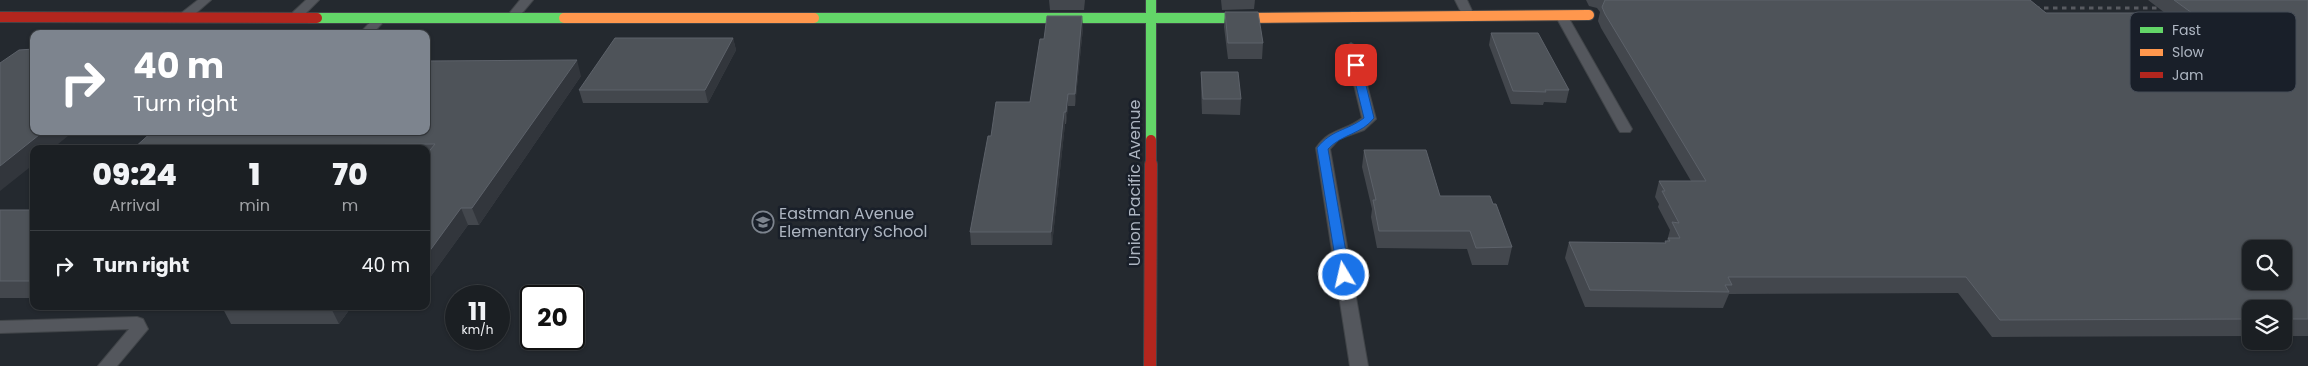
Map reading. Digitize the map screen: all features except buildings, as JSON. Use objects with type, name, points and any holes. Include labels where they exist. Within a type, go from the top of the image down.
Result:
[{"type":"street","name":"Union Pacific Avenue","points":[[1150,0],[1150,366]]},
{"type":"street","points":[[1,18],[22,4]]},
{"type":"street","points":[[1,18],[513,16],[1150,19],[1590,16]]},
{"type":"lane","points":[[184,17],[205,0]]},
{"type":"lane","points":[[295,17],[313,0]]},
{"type":"lane","points":[[513,16],[527,0]]},
{"type":"lane","points":[[1461,0],[1468,16]]},
{"type":"lane","points":[[1561,16],[1625,129]]},
{"type":"lane","points":[[369,30],[382,17]]},
{"type":"lane","points":[[1351,47],[1369,118],[1359,127],[1334,136],[1323,148],[1359,366]]},
{"type":"lane","points":[[0,327],[137,323],[140,329],[107,366]]},
{"type":"railway","points":[[2026,8],[2173,8]]},
{"type":"traffic: fast","points":[[1151,0],[1151,140]]},
{"type":"traffic: fast","points":[[317,18],[564,18]]},
{"type":"traffic: fast","points":[[814,18],[1238,18]]},
{"type":"traffic: slow","points":[[1238,18],[1589,15]]},
{"type":"traffic: slow","points":[[564,18],[814,18]]},
{"type":"traffic: jam","points":[[0,17],[317,18]]},
{"type":"traffic: jam","points":[[1150,366],[1151,140]]},
{"type":"place","name":"Eastman Avenue Elementary School","points":[[763,222]]},
{"type":"route","points":[[1344,275],[1323,148],[1334,136],[1359,127],[1369,118],[1356,65]]}]
